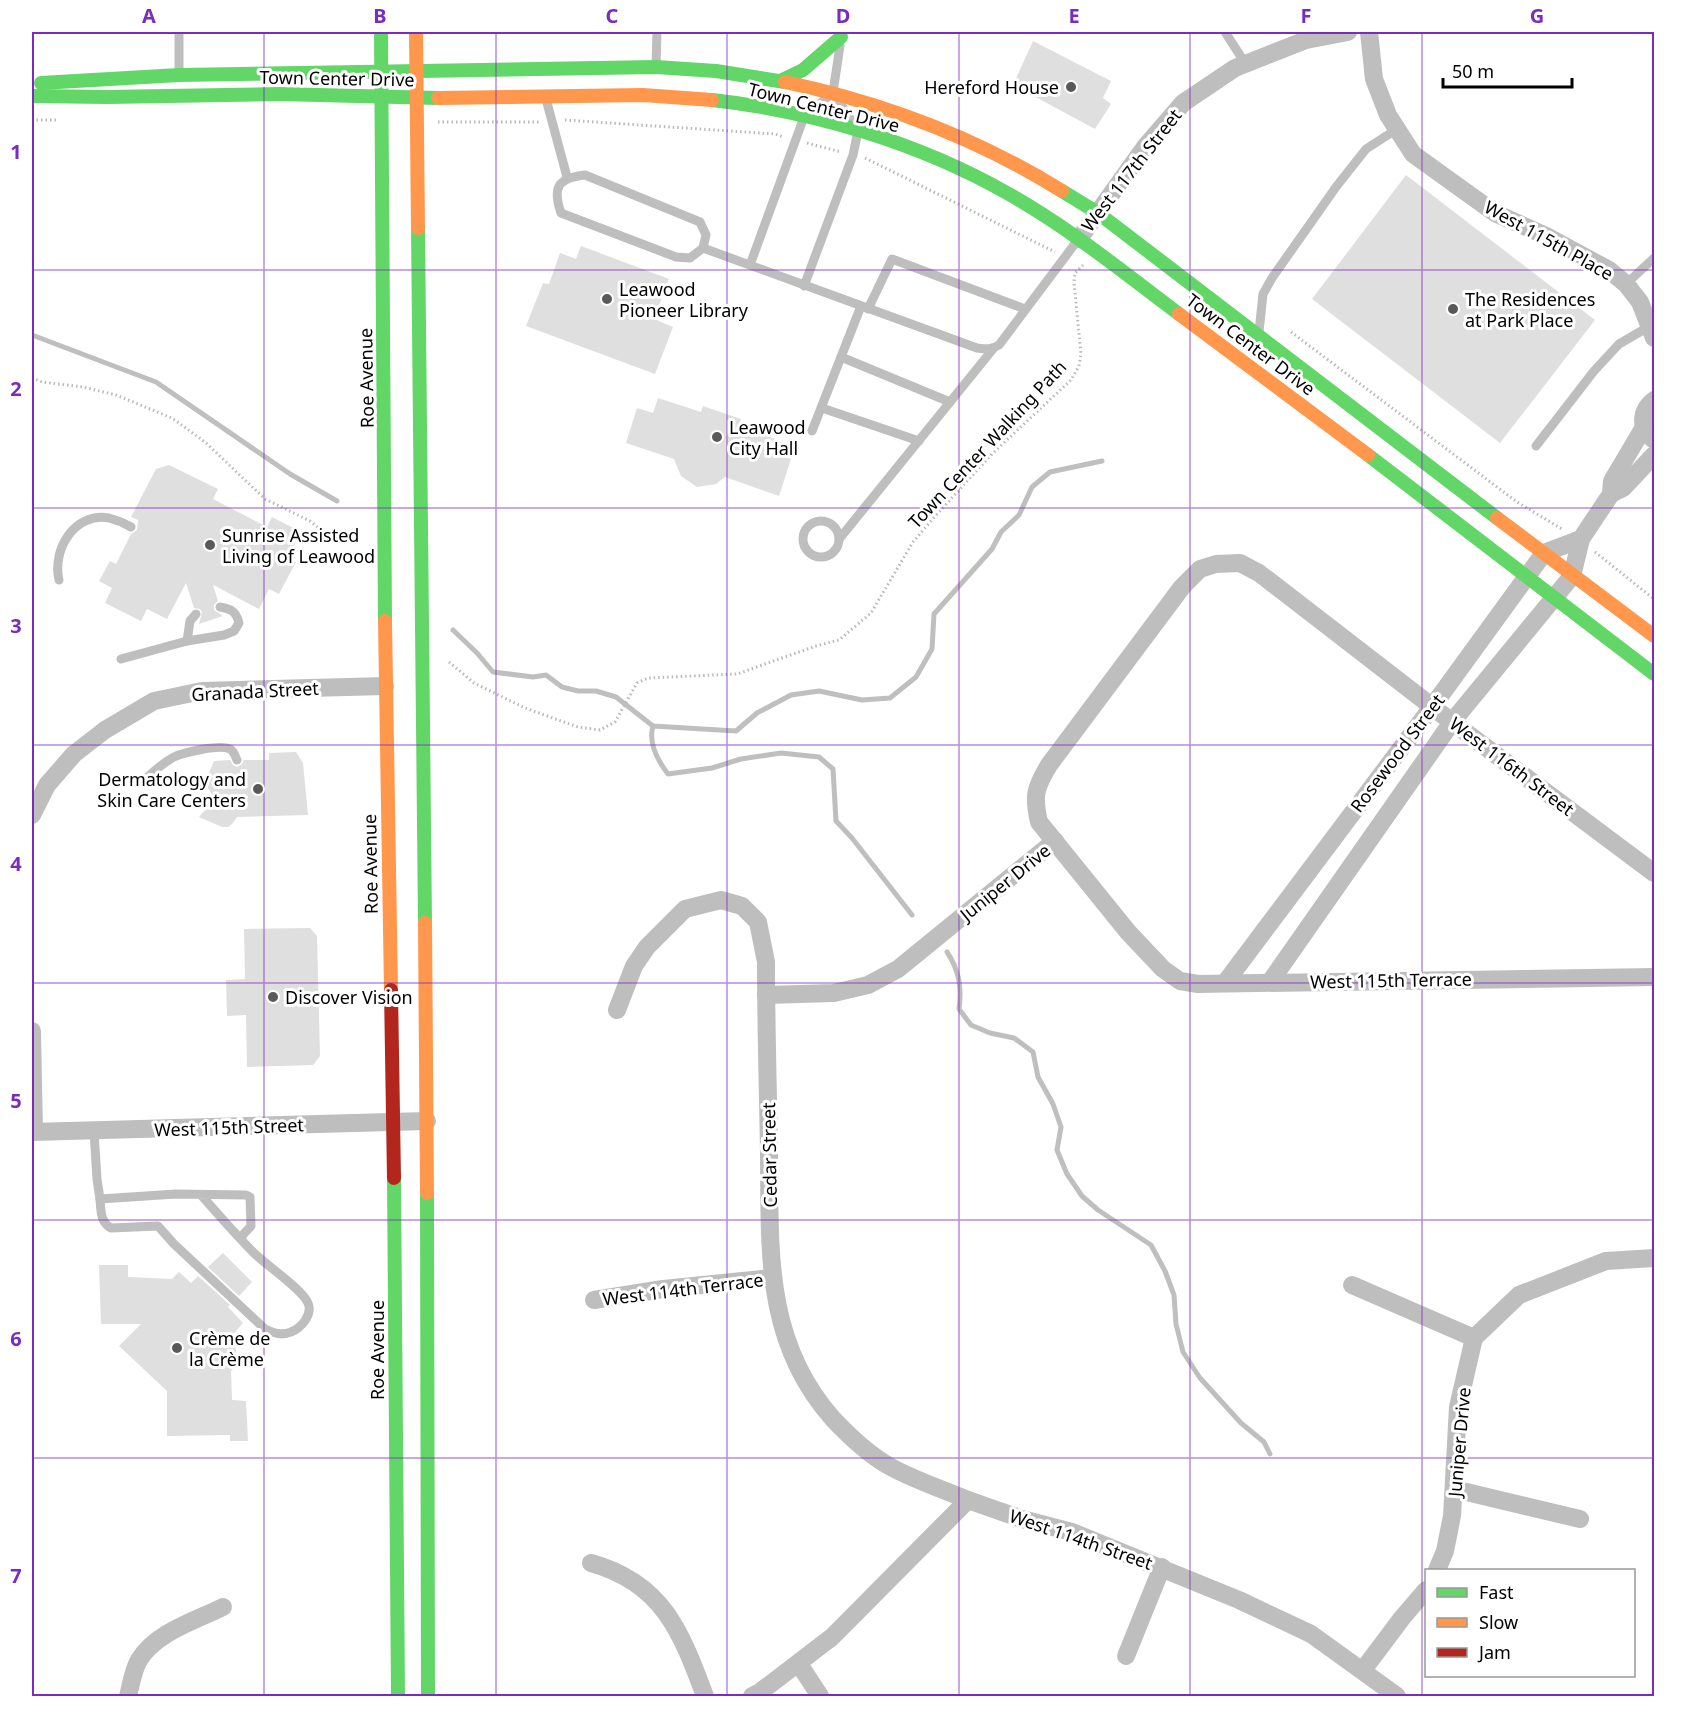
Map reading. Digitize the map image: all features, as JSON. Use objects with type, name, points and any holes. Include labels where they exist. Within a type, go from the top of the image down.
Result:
[{"type":"street","name":"Roe Avenue","points":[[381,32],[385,686],[394,1122],[398,1696]]},
{"type":"street","points":[[416,32],[428,1121],[428,1696]]},
{"type":"street","name":"West 117th Street","points":[[1079,239],[1145,147],[1183,103],[1245,63],[1306,40],[1348,32]]},
{"type":"street","name":"West 115th Place","points":[[1369,32],[1374,79],[1388,115],[1413,154],[1495,213],[1608,270],[1626,284],[1641,302],[1652,332]]},
{"type":"street","points":[[780,81],[803,70],[842,34]]},
{"type":"street","name":"Town Center Drive","points":[[32,84],[179,75],[656,67],[724,72],[780,81],[833,92],[909,116],[963,137],[1033,172],[1098,213],[1572,576],[1654,636]]},
{"type":"street","name":"Town Center Drive","points":[[32,96],[80,99],[233,94],[381,95],[416,98],[678,97],[730,103],[804,117],[891,141],[967,172],[1038,211],[1079,239],[1353,443],[1654,674]]},
{"type":"street","name":"Rosewood Street","points":[[1611,495],[1612,481],[1649,434],[1643,415],[1654,398]]},
{"type":"street","name":"Rosewood Street","points":[[1270,981],[1452,722],[1572,576],[1580,540],[1611,495],[1623,488],[1654,455]]},
{"type":"street","points":[[1544,553],[1580,540]]},
{"type":"street","name":"Rosewood Street","points":[[1225,983],[1432,707],[1544,553]]},
{"type":"street","name":"West 116th Street","points":[[1221,563],[1240,563],[1259,573],[1432,707],[1654,873]]},
{"type":"street","name":"Juniper Drive","points":[[766,995],[834,993],[868,985],[898,969],[1055,842],[1039,822],[1035,803],[1037,784],[1182,587],[1200,569],[1221,563]]},
{"type":"street","points":[[385,686],[399,699]]},
{"type":"street","name":"Granada Street","points":[[32,815],[47,785],[74,754],[105,730],[154,701],[202,691],[385,686]]},
{"type":"street","points":[[409,719],[423,749]]},
{"type":"street","points":[[1364,798],[1388,814]]},
{"type":"street","name":"West 115th Terrace","points":[[1055,842],[1142,946],[1163,969],[1180,981],[1198,984],[1654,976]]},
{"type":"street","points":[[1310,869],[1336,888]]},
{"type":"street","name":"Cedar Street","points":[[617,1010],[627,980],[647,947],[686,909],[721,900],[742,906],[758,922],[766,962],[772,1278],[775,1301],[790,1353],[819,1403],[861,1447],[906,1475],[968,1500]]},
{"type":"street","points":[[32,1031],[32,1132]]},
{"type":"street","name":"West 115th Street","points":[[32,1132],[428,1121]]},
{"type":"street","points":[[1352,1285],[1474,1338],[1519,1295],[1606,1261],[1654,1258]]},
{"type":"street","name":"West 114th Terrace","points":[[594,1299],[663,1289],[772,1278]]},
{"type":"street","name":"Juniper Drive","points":[[1437,1569],[1452,1516],[1458,1407],[1474,1338]]},
{"type":"street","points":[[1454,1489],[1580,1519]]},
{"type":"street","points":[[752,1696],[799,1664],[832,1637],[968,1500]]},
{"type":"street","name":"West 114th Street","points":[[968,1500],[1022,1519],[1072,1532],[1239,1600],[1311,1634],[1397,1696]]},
{"type":"street","points":[[591,1563],[612,1569],[637,1582],[655,1598],[670,1617],[687,1648],[705,1696]]},
{"type":"street","points":[[1126,1656],[1162,1567]]},
{"type":"street","points":[[1363,1670],[1425,1591]]},
{"type":"street","points":[[128,1696],[138,1662],[149,1646],[163,1636],[223,1607]]},
{"type":"street","points":[[799,1664],[820,1696]]},
{"type":"lane","points":[[179,32],[179,75]]},
{"type":"lane","points":[[656,67],[657,32]]},
{"type":"lane","points":[[1225,32],[1245,63]]},
{"type":"lane","points":[[750,265],[804,117],[833,92],[842,34]]},
{"type":"lane","points":[[804,286],[853,155],[858,131],[833,92]]},
{"type":"lane","points":[[546,96],[567,177]]},
{"type":"lane","points":[[1259,336],[1263,294],[1272,278],[1336,187],[1366,149],[1397,129]]},
{"type":"lane","points":[[585,175],[700,222],[706,235],[703,248],[690,258],[676,256],[561,213],[556,200],[559,185],[567,177],[585,175]]},
{"type":"lane","points":[[840,538],[836,527],[820,521],[809,526],[803,536],[803,543],[809,553],[821,558],[837,550],[840,538],[993,349],[999,345],[1079,239]]},
{"type":"lane","points":[[703,248],[976,348],[993,349]]},
{"type":"lane","points":[[1626,284],[1654,258]]},
{"type":"lane","points":[[812,430],[841,357],[864,308],[892,259],[1025,309]]},
{"type":"lane","points":[[1536,446],[1594,371],[1619,344],[1652,332]]},
{"type":"lane","points":[[841,357],[950,402]]},
{"type":"lane","points":[[822,408],[919,441]]},
{"type":"lane","points":[[59,580],[57,559],[60,550],[64,540],[78,526],[97,518],[108,518],[131,527]]},
{"type":"lane","points":[[121,659],[234,631],[239,623],[237,615],[230,608],[220,607]]},
{"type":"lane","points":[[187,641],[190,621],[196,615]]},
{"type":"lane","points":[[141,783],[164,763],[176,756],[194,751],[226,747],[233,750],[237,760]]},
{"type":"lane","points":[[94,1131],[96,1179],[101,1214],[106,1226],[111,1228],[158,1226],[174,1244],[265,1329],[284,1335],[295,1331],[303,1325],[309,1313],[308,1303],[296,1289],[255,1254],[201,1195]]},
{"type":"lane","points":[[100,1199],[176,1194],[246,1195],[250,1197],[251,1226],[240,1238]]},
{"type":"path","points":[[438,122],[568,120],[775,134],[869,159],[1065,257]]},
{"type":"path","name":"Town Center Walking Path","points":[[449,662],[474,683],[525,708],[578,727],[600,730],[615,722],[637,683],[648,678],[737,674],[839,640],[871,613],[913,542],[937,514],[993,453],[1071,380],[1081,354],[1074,282],[1075,273],[1086,262],[1079,239]]},
{"type":"path","points":[[1290,331],[1517,502],[1580,540],[1654,599]]},
{"type":"path","points":[[32,378],[42,382],[83,387],[116,395],[172,418],[205,442],[265,500],[310,521],[330,537]]},
{"type":"building","points":[[1033,41],[1111,81],[1103,98],[1111,104],[1095,129],[1013,85]]},
{"type":"building","name":"The Residences at Park Place","points":[[1406,175],[1595,320],[1500,443],[1312,299]]},
{"type":"building","points":[[581,246],[669,279],[654,319],[673,327],[655,374],[526,326],[543,283],[549,284],[560,253],[576,259]]},
{"type":"building","points":[[658,398],[701,412],[703,406],[741,419],[739,426],[778,440],[774,453],[791,459],[779,496],[725,477],[716,484],[697,487],[681,476],[674,459],[626,443],[637,408],[653,413]]},
{"type":"building","name":"Sunrise Assisted Living of Leawood","points":[[169,465],[218,489],[213,499],[267,527],[272,517],[301,532],[287,558],[296,562],[279,594],[269,589],[259,609],[213,585],[218,601],[214,605],[214,610],[223,616],[199,624],[202,612],[194,608],[186,583],[167,619],[147,609],[141,621],[105,603],[112,588],[99,581],[110,561],[116,564],[131,534],[137,530],[138,520],[131,517],[156,469]]},
{"type":"building","name":"Dermatology and Skin Care Centers","points":[[296,752],[303,763],[308,815],[237,817],[228,827],[222,827],[199,817],[212,802],[211,793],[205,783],[214,761],[230,760],[237,767],[244,760],[269,760],[269,753]]},
{"type":"building","name":"Discover Vision","points":[[310,928],[317,936],[320,1056],[313,1065],[247,1067],[246,1015],[227,1016],[226,980],[245,979],[244,929]]},
{"type":"building","points":[[223,1253],[252,1282],[239,1296],[208,1267]]},
{"type":"building","name":"Crème de la Crème","points":[[99,1265],[128,1265],[128,1277],[172,1279],[179,1272],[191,1283],[198,1276],[230,1305],[228,1307],[243,1323],[228,1340],[236,1349],[235,1367],[231,1371],[232,1400],[246,1401],[248,1441],[230,1441],[230,1435],[167,1436],[167,1391],[119,1346],[141,1324],[101,1324]]},
{"type":"waterway","points":[[32,335],[156,382],[290,474],[337,501]]},
{"type":"waterway","points":[[453,630],[493,672],[533,677],[546,675],[562,687],[578,691],[596,691],[616,697],[653,726],[736,731],[757,713],[791,695],[819,691],[862,700],[890,698],[916,677],[932,649],[934,614],[992,549],[1001,532],[1019,515],[1032,487],[1050,472],[1102,461]]},
{"type":"waterway","points":[[653,726],[653,745],[668,774],[712,768],[741,759],[781,753],[819,757],[833,769],[836,821],[912,915]]},
{"type":"waterway","points":[[947,952],[959,979],[959,1009],[971,1025],[990,1033],[1014,1038],[1033,1052],[1038,1077],[1053,1104],[1061,1127],[1057,1150],[1067,1174],[1082,1196],[1098,1210],[1151,1245],[1165,1271],[1174,1295],[1176,1324],[1183,1352],[1200,1378],[1241,1423],[1264,1442],[1270,1454]]},
{"type":"traffic: fast","points":[[381,32],[385,621]]},
{"type":"traffic: fast","points":[[780,81],[803,70],[841,37]]},
{"type":"traffic: fast","points":[[41,83],[179,75],[656,67],[716,71],[785,82]]},
{"type":"traffic: fast","points":[[32,96],[279,94],[438,98]]},
{"type":"traffic: fast","points":[[712,100],[750,105],[827,121],[902,145],[973,175],[1052,220],[1179,314]]},
{"type":"traffic: fast","points":[[1062,191],[1098,213],[1497,518]]},
{"type":"traffic: fast","points":[[418,228],[425,923]]},
{"type":"traffic: fast","points":[[1368,455],[1654,674]]},
{"type":"traffic: fast","points":[[394,1178],[398,1696]]},
{"type":"traffic: fast","points":[[427,1193],[428,1696]]},
{"type":"traffic: slow","points":[[416,32],[418,228]]},
{"type":"traffic: slow","points":[[785,82],[858,100],[928,124],[996,154],[1062,191]]},
{"type":"traffic: slow","points":[[438,98],[643,95],[712,100]]},
{"type":"traffic: slow","points":[[1179,314],[1368,455]]},
{"type":"traffic: slow","points":[[1497,518],[1654,636]]},
{"type":"traffic: slow","points":[[385,621],[391,990]]},
{"type":"traffic: slow","points":[[425,923],[427,1193]]},
{"type":"traffic: jam","points":[[391,990],[394,1178]]},
{"type":"place","name":"Hereford House","points":[[1071,87]]},
{"type":"place","name":"Leawood Pioneer Library","points":[[607,299]]},
{"type":"place","name":"The Residences at Park Place","points":[[1453,309]]},
{"type":"place","name":"Leawood City Hall","points":[[717,437]]},
{"type":"place","name":"Sunrise Assisted Living of Leawood","points":[[210,545]]},
{"type":"place","name":"Dermatology and Skin Care Centers","points":[[258,789]]},
{"type":"place","name":"Discover Vision","points":[[273,997]]},
{"type":"place","name":"Crème de la Crème","points":[[177,1348]]}]
